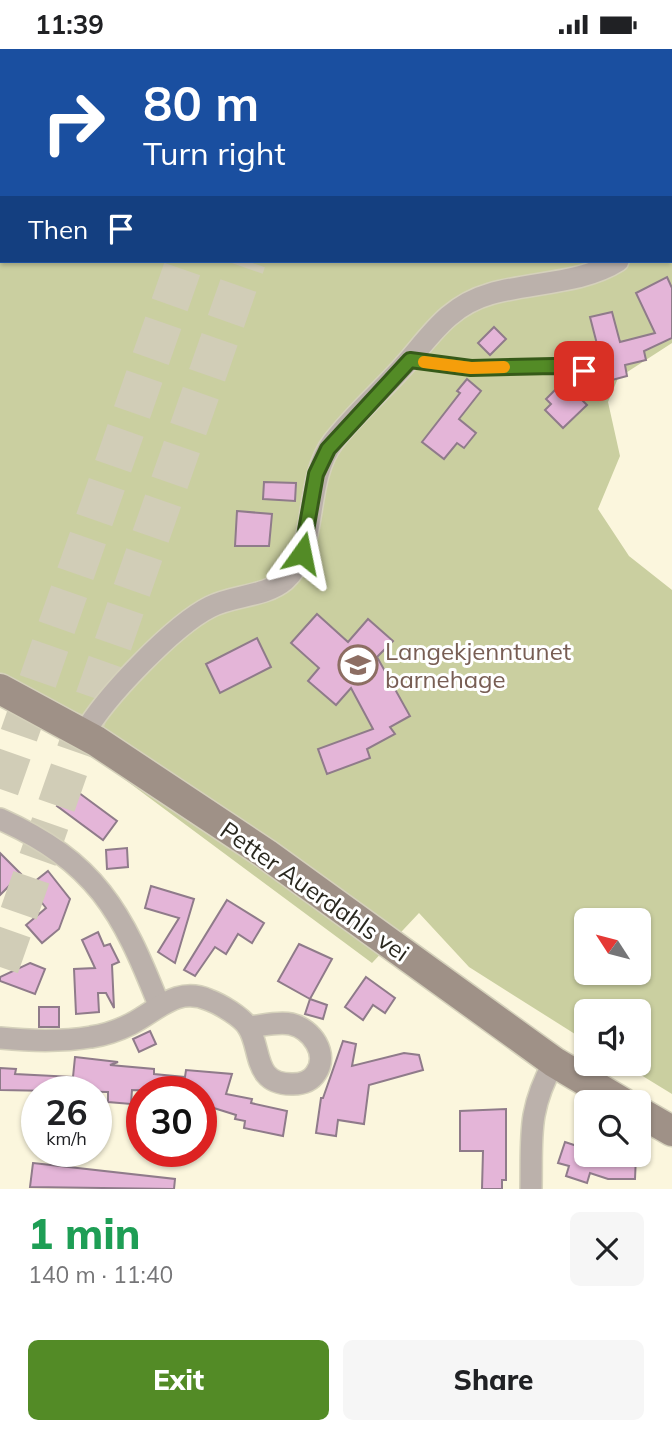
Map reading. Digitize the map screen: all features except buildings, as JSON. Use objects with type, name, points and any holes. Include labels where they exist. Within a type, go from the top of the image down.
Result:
[{"type":"street","points":[[84,734],[104,704],[184,624],[210,607],[271,588],[287,577],[302,553],[316,474],[328,449],[410,360],[432,331],[460,308],[486,295],[577,277],[613,263]]},
{"type":"street","name":"Petter Auerdahls vei","points":[[0,689],[84,734],[266,854],[554,1062],[601,1090]]},
{"type":"street","points":[[0,819],[72,862],[113,904],[136,947],[159,1005]]},
{"type":"street","points":[[0,1038],[30,1041],[92,1037],[134,1023],[159,1005],[182,995],[217,1003],[248,1027]]},
{"type":"street","points":[[531,1189],[532,1115],[541,1085],[554,1062]]},
{"type":"street","points":[[651,1119],[672,1131]]},
{"type":"lane","points":[[410,360],[471,368],[554,366],[584,371]]},
{"type":"green space","points":[[0,263],[672,263],[672,343],[618,378],[608,402],[620,456],[598,509],[629,556],[672,590],[672,1094],[643,1076],[651,1076],[651,999],[574,999],[574,1033],[469,967],[419,913],[372,963],[81,747],[0,706]]},
{"type":"tunnel","points":[[0,789],[184,263]]},
{"type":"tunnel","points":[[0,967],[246,263]]},
{"type":"slow traffic","points":[[424,362],[471,368],[504,367]]},
{"type":"place","name":"Langekjenntunet barnehage","points":[[358,665]]},
{"type":"route","points":[[302,553],[316,474],[328,449],[384,385],[410,360],[471,368],[554,366],[584,371]]}]
